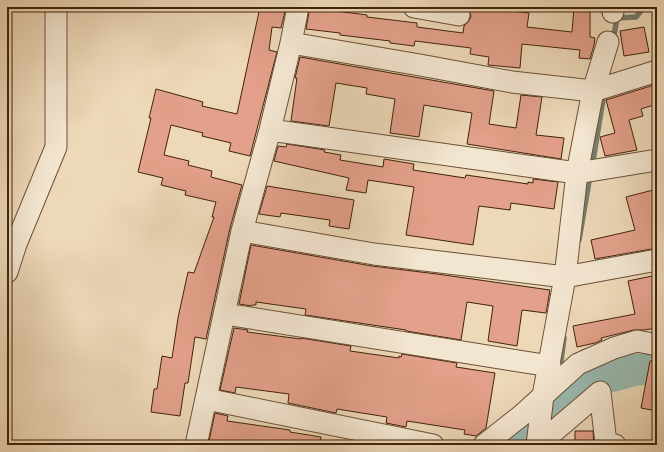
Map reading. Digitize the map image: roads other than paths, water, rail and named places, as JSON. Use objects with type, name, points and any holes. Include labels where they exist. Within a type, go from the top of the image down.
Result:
[{"type":"street","points":[[7,272],[16,244],[56,147],[56,7]]},
{"type":"street","points":[[196,445],[242,231],[270,130],[298,7]]},
{"type":"street","points":[[414,7],[459,15]]},
{"type":"street","points":[[538,445],[544,396],[564,277],[577,173],[593,91],[608,42]]},
{"type":"street","points":[[291,43],[512,82],[593,91],[657,71]]},
{"type":"street","points":[[270,130],[577,173],[657,160]]},
{"type":"street","points":[[242,231],[374,254],[564,277],[657,260]]},
{"type":"street","points":[[224,314],[550,366]]},
{"type":"street","points":[[484,445],[544,396],[578,364],[614,348],[637,341],[657,344]]},
{"type":"street","points":[[538,445],[600,392],[606,443],[614,445]]},
{"type":"street","points":[[206,399],[433,445]]},
{"type":"waterway","points":[[613,41],[617,18],[636,17],[644,7]]},
{"type":"waterway","points":[[592,167],[604,93]]},
{"type":"waterway","points":[[579,240],[590,176]]},
{"type":"waterway","points":[[561,361],[564,338]]},
{"type":"waterway","points":[[518,445],[558,413],[594,381],[634,370],[657,368]]}]
